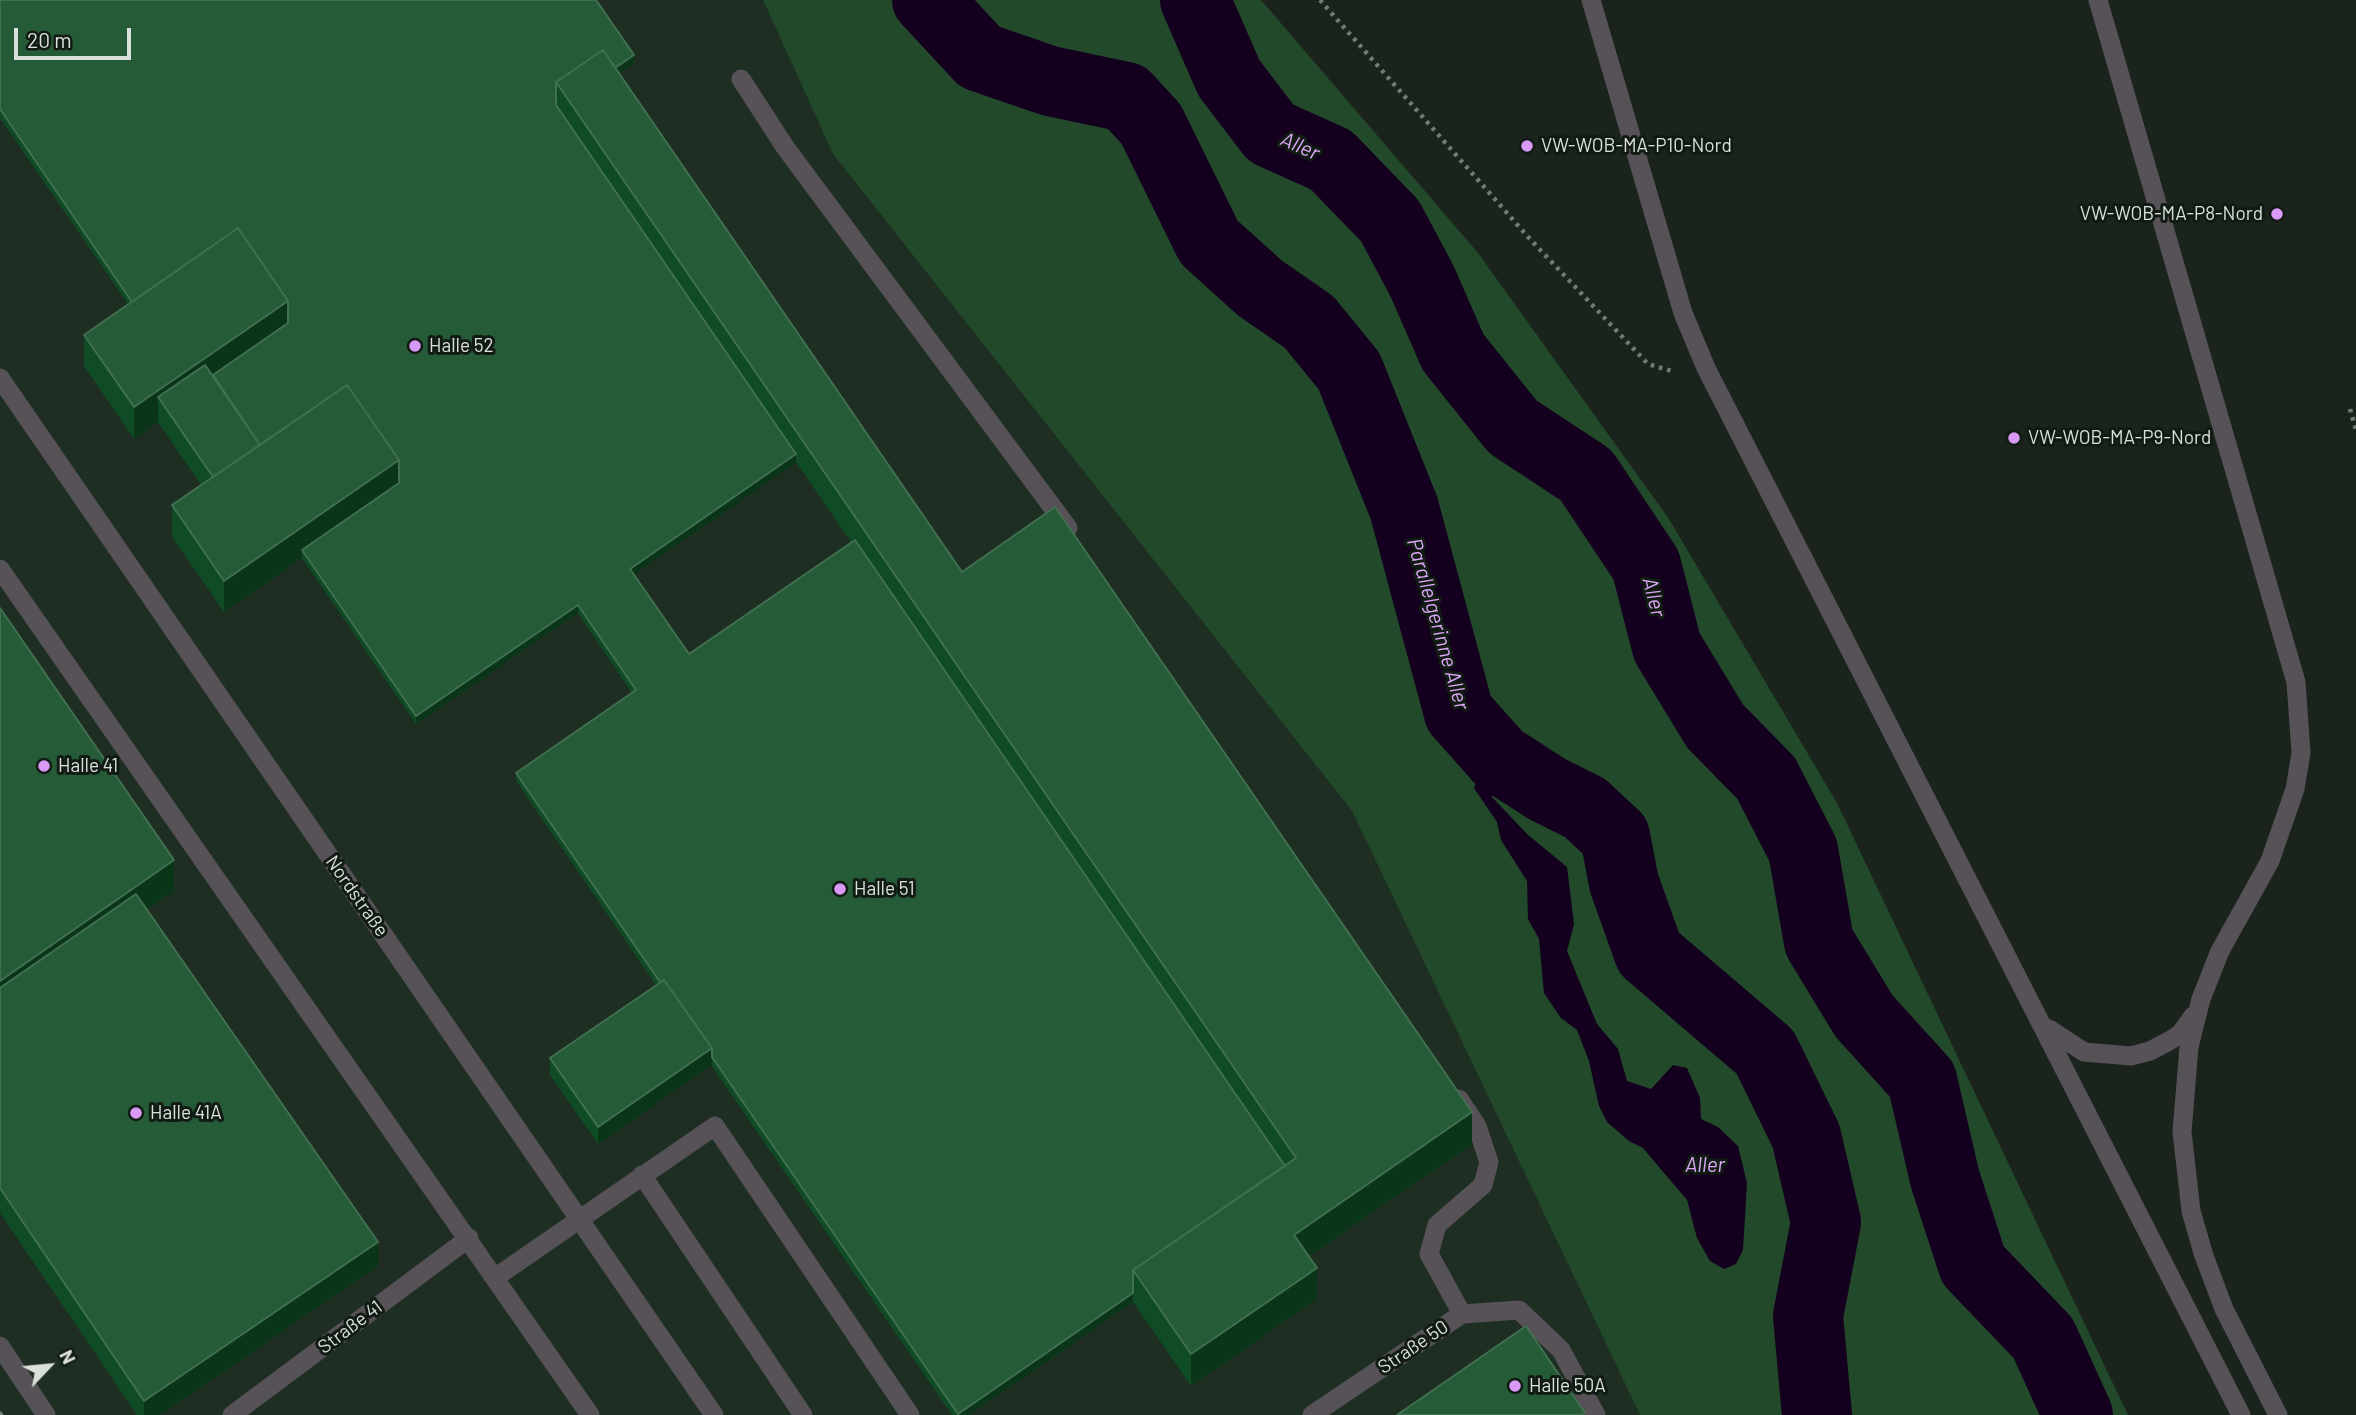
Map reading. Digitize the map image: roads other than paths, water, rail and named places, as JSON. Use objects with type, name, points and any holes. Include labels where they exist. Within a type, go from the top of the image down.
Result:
[{"type":"street","points":[[1591,0],[1683,313],[1706,368],[2241,1415]]},
{"type":"street","points":[[2033,1005],[2050,1031],[2084,1052],[2131,1056],[2150,1051],[2180,1034],[2191,1021],[2220,951],[2270,862],[2295,789],[2301,753],[2299,714],[2288,650],[2098,0]]},
{"type":"street","points":[[741,79],[785,147],[1079,544]]},
{"type":"street","name":"Nordstraße","points":[[0,378],[714,1415]]},
{"type":"street","points":[[0,569],[590,1415]]},
{"type":"street","points":[[2201,999],[2189,1047],[2183,1110],[2185,1170],[2190,1211],[2224,1308],[2278,1415]]},
{"type":"street","points":[[1446,1080],[1477,1126],[1489,1162],[1483,1185],[1437,1225],[1429,1254],[1462,1314]]},
{"type":"street","points":[[496,1277],[715,1126],[910,1415]]},
{"type":"street","points":[[642,1175],[803,1415]]},
{"type":"street","name":"Straße 41","points":[[232,1415],[469,1238]]},
{"type":"street","name":"Straße 50","points":[[1312,1415],[1462,1314],[1519,1310],[1561,1350],[1596,1415]]},
{"type":"street","points":[[0,1346],[46,1415]]},
{"type":"water","name":"Aller","points":[[1499,758],[1491,777],[1492,797],[1527,834],[1567,867],[1574,924],[1567,951],[1597,1024],[1618,1049],[1627,1081],[1651,1089],[1673,1065],[1687,1068],[1700,1098],[1701,1119],[1718,1127],[1738,1146],[1747,1183],[1743,1250],[1736,1264],[1724,1269],[1710,1261],[1697,1238],[1687,1200],[1643,1148],[1629,1141],[1607,1122],[1599,1106],[1589,1061],[1577,1030],[1561,1018],[1544,993],[1539,939],[1528,919],[1527,881],[1501,840],[1497,822],[1474,788],[1480,770]]},
{"type":"waterway","name":"Parallelgerinne Aller","points":[[927,0],[980,57],[1050,81],[1126,97],[1151,124],[1209,242],[1260,288],[1309,322],[1349,371],[1404,508],[1459,713],[1499,758],[1547,789],[1585,808],[1615,836],[1624,883],[1649,953],[1765,1052],[1806,1136],[1826,1222],[1808,1316],[1817,1415]]},
{"type":"waterway","name":"Aller","points":[[1195,0],[1229,78],[1271,133],[1331,160],[1390,221],[1422,281],[1453,352],[1513,427],[1586,475],[1646,565],[1667,647],[1715,726],[1766,778],[1803,850],[1819,942],[1864,1016],[1922,1080],[1945,1179],[1973,1265],[2043,1338],[2078,1415]]},
{"type":"place","name":"VW-WOB-MA-P10-Nord","points":[[1527,146]]},
{"type":"place","name":"VW-WOB-MA-P8-Nord","points":[[2277,214]]},
{"type":"place","name":"Halle 52","points":[[415,346]]},
{"type":"place","name":"VW-WOB-MA-P9-Nord","points":[[2014,438]]},
{"type":"place","name":"Halle 41","points":[[44,766]]},
{"type":"place","name":"Halle 51","points":[[840,889]]},
{"type":"place","name":"Halle 41A","points":[[136,1113]]},
{"type":"place","name":"Halle 50A","points":[[1515,1386]]}]
